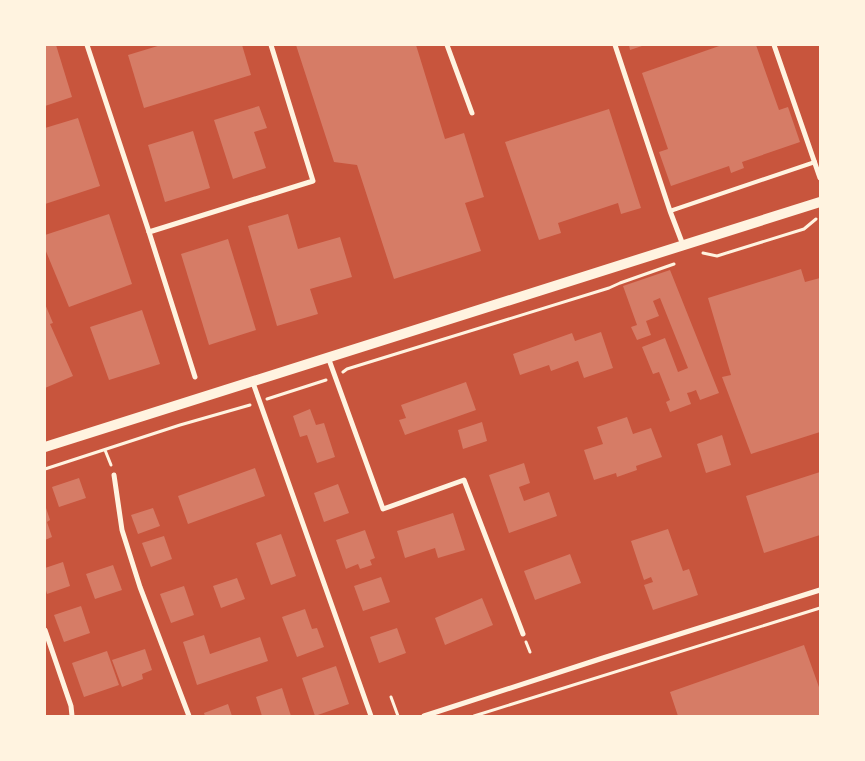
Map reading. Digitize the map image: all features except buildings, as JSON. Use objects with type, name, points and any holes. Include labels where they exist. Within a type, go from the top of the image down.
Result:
[{"type":"main road","points":[[45,447],[820,202]]},
{"type":"street","points":[[87,45],[195,377]]},
{"type":"street","points":[[148,232],[313,181],[271,45]]},
{"type":"street","points":[[447,45],[472,113]]},
{"type":"street","points":[[614,45],[683,245]]},
{"type":"street","points":[[774,45],[820,178]]},
{"type":"street","points":[[328,357],[383,509],[464,480],[523,634]]},
{"type":"street","points":[[252,380],[371,716]]},
{"type":"street","points":[[114,475],[122,530],[140,587],[189,716]]},
{"type":"street","points":[[424,716],[820,590]]},
{"type":"street","points":[[45,630],[71,706],[72,716]]},
{"type":"lane","points":[[670,211],[815,162]]},
{"type":"path","points":[[696,256],[704,253],[717,256],[804,229],[814,219],[820,218]]},
{"type":"path","points":[[45,469],[260,402],[335,376],[347,369],[609,288],[679,262]]},
{"type":"path","points":[[105,450],[114,475]]},
{"type":"path","points":[[474,716],[820,608]]},
{"type":"path","points":[[391,697],[398,716]]}]
